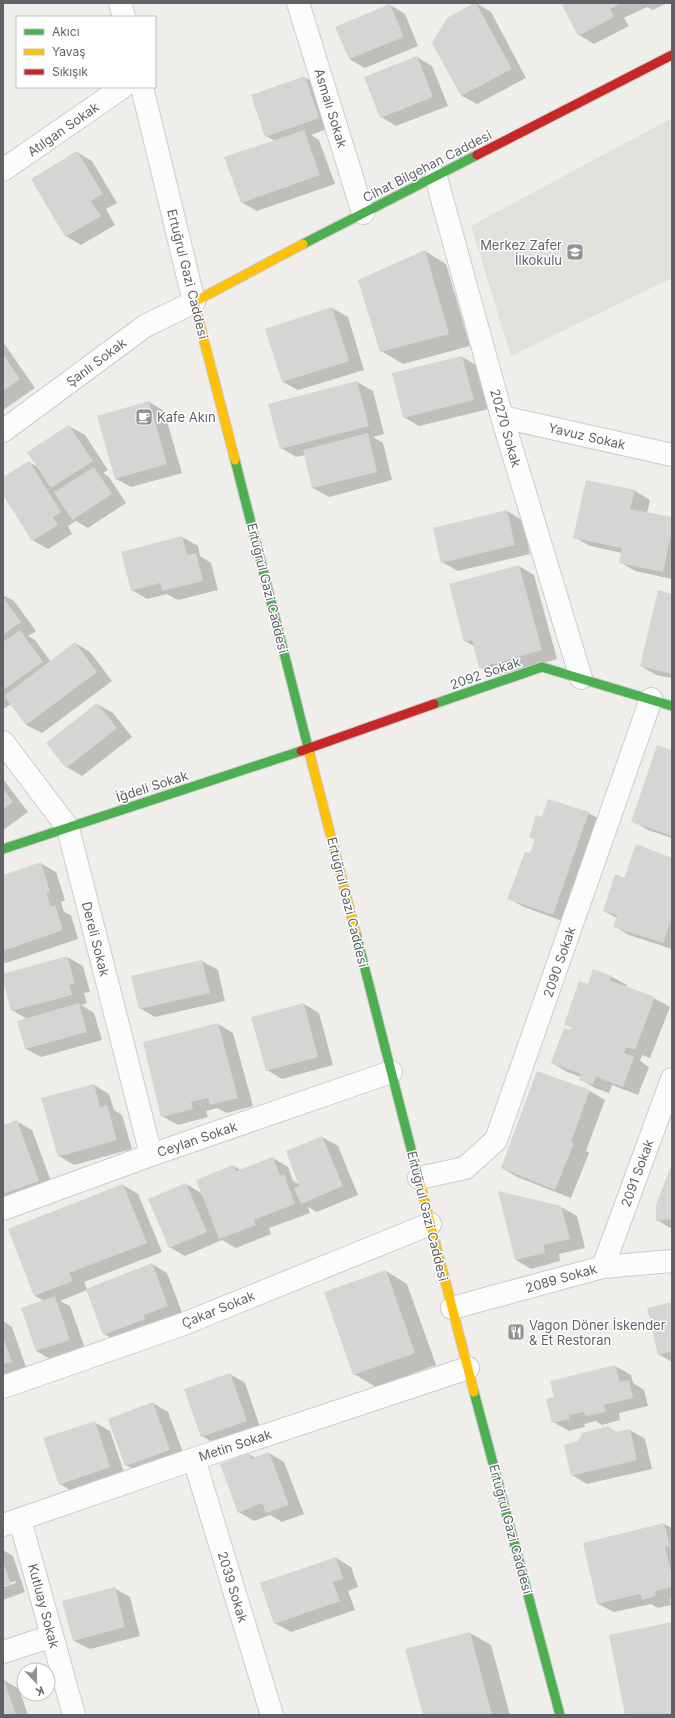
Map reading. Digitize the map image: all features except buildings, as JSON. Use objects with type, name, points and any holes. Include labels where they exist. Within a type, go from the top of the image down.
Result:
[{"type":"main road","name":"Cihat Bilgehan Caddesi","points":[[194,302],[363,213],[672,55]]},
{"type":"main road","name":"Ertuğrul Gazi Caddesi","points":[[194,302],[430,1224],[560,1715]]},
{"type":"main road","name":"2092 Sokak","points":[[309,748],[542,666],[672,706]]},
{"type":"main road","name":"İğdeli Sokak","points":[[3,849],[309,748]]},
{"type":"street","points":[[120,3],[124,16]]},
{"type":"street","name":"Asmalı Sokak","points":[[298,3],[363,213]]},
{"type":"street","name":"Atılgan Sokak","points":[[3,170],[122,88]]},
{"type":"street","name":"Ertuğrul Gazi Caddesi","points":[[142,88],[194,302]]},
{"type":"street","name":"20270 Sokak","points":[[436,177],[502,417],[580,678]]},
{"type":"street","name":"Şanlı Sokak","points":[[3,431],[145,326],[194,302]]},
{"type":"street","name":"Yavuz Sokak","points":[[502,417],[672,455]]},
{"type":"street","name":"2090 Sokak","points":[[419,1178],[465,1168],[496,1140],[651,699]]},
{"type":"street","name":"Dereli Sokak","points":[[3,742],[68,828],[151,1155]]},
{"type":"street","name":"Ceylan Sokak","points":[[3,1209],[151,1155],[391,1072]]},
{"type":"street","name":"2091 Sokak","points":[[603,1267],[672,1079]]},
{"type":"street","name":"Çakar Sokak","points":[[3,1387],[181,1325],[430,1224]]},
{"type":"street","name":"2089 Sokak","points":[[452,1308],[603,1267],[672,1261]]},
{"type":"street","name":"Metin Sokak","points":[[11,1522],[194,1459],[468,1368]]},
{"type":"street","name":"2039 Sokak","points":[[194,1459],[272,1715]]},
{"type":"street","name":"Kutluay Sokak","points":[[11,1522],[52,1636],[74,1715]]},
{"type":"street","points":[[3,1652],[52,1636]]},
{"type":"shaded area","name":"Merkez Zafer İlkokulu","points":[[672,118],[672,278],[511,356],[471,226]]},
{"type":"traffic: fast","points":[[303,244],[477,155]]},
{"type":"traffic: fast","points":[[235,460],[310,755]]},
{"type":"traffic: fast","points":[[434,704],[542,667],[672,706]]},
{"type":"traffic: fast","points":[[3,849],[301,751]]},
{"type":"traffic: fast","points":[[356,934],[419,1180]]},
{"type":"traffic: fast","points":[[474,1392],[560,1715]]},
{"type":"traffic: slow","points":[[235,460],[194,302],[303,244]]},
{"type":"traffic: slow","points":[[310,755],[356,934]]},
{"type":"traffic: slow","points":[[419,1180],[474,1392]]},
{"type":"traffic: jam","points":[[477,155],[672,55]]},
{"type":"traffic: jam","points":[[301,751],[434,704]]},
{"type":"place","name":"Merkez Zafer İlkokulu","points":[[575,252]]},
{"type":"place","name":"Kafe Akın","points":[[144,417]]},
{"type":"place","name":"Vagon Döner İskender & Et Restoran","points":[[516,1332]]}]
